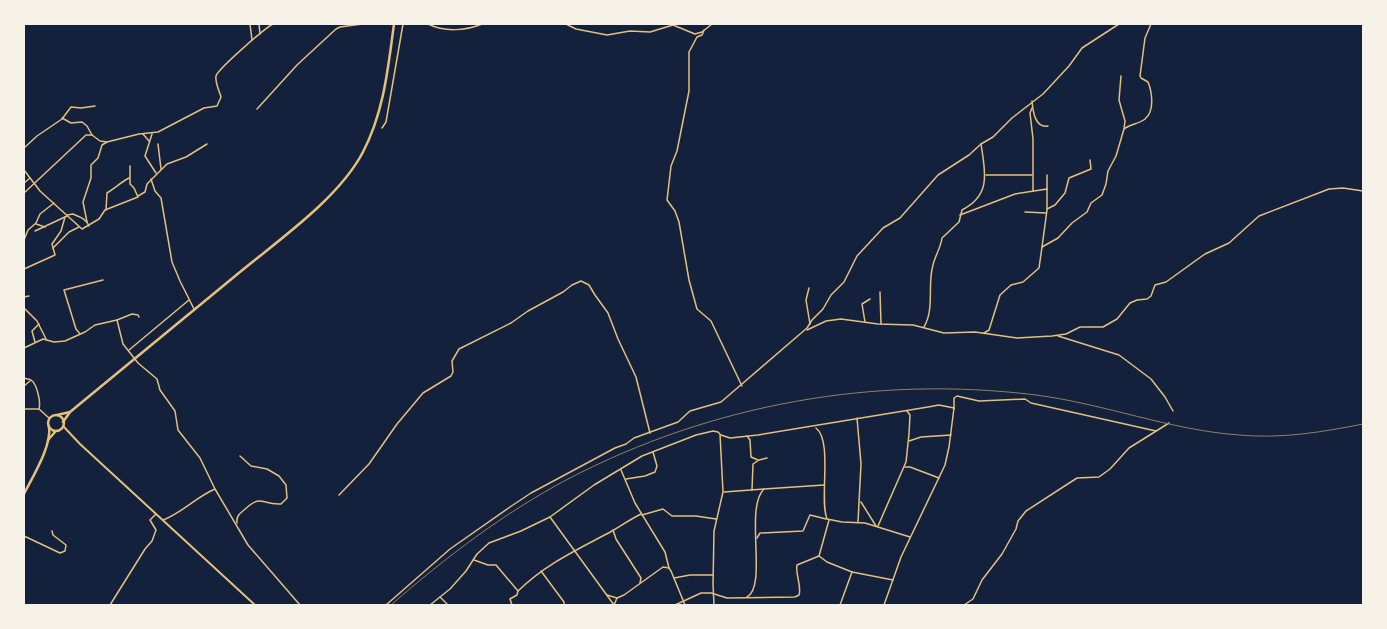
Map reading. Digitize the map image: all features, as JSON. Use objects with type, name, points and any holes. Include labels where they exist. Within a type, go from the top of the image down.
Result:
[{"type":"highway","points":[[48,440],[63,426],[70,412],[312,211],[335,189],[355,166],[372,132],[383,99],[394,24]]},
{"type":"highway","points":[[24,494],[38,466],[48,440],[49,418],[70,412]]},
{"type":"highway","points":[[57,415],[64,422]]},
{"type":"highway","points":[[49,426],[56,431]]},
{"type":"main road","points":[[63,426],[80,444],[255,605]]},
{"type":"street","points":[[249,24],[252,40]]},
{"type":"street","points":[[259,24],[260,34]]},
{"type":"street","points":[[62,118],[72,122],[82,122],[87,126],[92,135],[100,141],[107,142],[162,131],[204,108],[217,106],[221,98],[216,82],[218,72],[252,40],[273,24]]},
{"type":"street","points":[[304,24],[317,24]]},
{"type":"street","points":[[257,109],[297,65],[336,29],[340,27],[362,24]]},
{"type":"street","points":[[382,128],[386,122],[403,24]]},
{"type":"street","points":[[428,24],[443,30],[466,29],[482,24]]},
{"type":"street","points":[[566,24],[576,29],[604,35],[626,31],[650,32],[673,25],[692,33],[704,30],[712,24]]},
{"type":"street","points":[[386,605],[450,549],[516,502],[628,443],[634,438],[678,422],[690,411],[721,402],[742,386],[806,330],[822,311],[831,295],[844,282],[857,256],[883,228],[900,218],[938,175],[993,137],[1012,118],[1032,102],[1063,73],[1082,48],[1119,24]]},
{"type":"street","points":[[1124,130],[1146,117],[1151,106],[1148,83],[1140,76],[1145,38],[1151,24]]},
{"type":"street","points":[[704,30],[702,35],[697,37],[690,51],[689,91],[677,151],[671,166],[667,200],[675,211],[679,222],[689,280],[697,310],[711,321],[742,386]]},
{"type":"street","points":[[1042,247],[1058,238],[1070,224],[1087,212],[1091,203],[1102,195],[1106,184],[1108,171],[1116,156],[1124,130],[1125,121],[1120,104],[1120,76]]},
{"type":"street","points":[[1032,102],[1030,113],[1034,147],[1032,175],[1033,190]]},
{"type":"street","points":[[24,148],[37,136],[62,118],[71,107],[81,108],[95,106]]},
{"type":"street","points":[[1032,108],[1039,125],[1048,126]]},
{"type":"street","points":[[153,133],[145,156],[156,173]]},
{"type":"street","points":[[143,134],[150,142]]},
{"type":"street","points":[[24,193],[79,140],[86,135],[92,135]]},
{"type":"street","points":[[89,226],[83,202],[91,178],[91,165],[98,158],[102,146],[107,142]]},
{"type":"street","points":[[158,144],[161,169]]},
{"type":"street","points":[[53,248],[68,232],[79,228],[83,229],[89,226],[99,219],[106,210],[145,192],[146,184],[156,173],[171,162],[186,157],[207,144]]},
{"type":"street","points":[[924,327],[930,310],[930,281],[932,265],[942,244],[942,238],[959,222],[962,210],[976,201],[986,176],[981,144]]},
{"type":"street","points":[[1047,209],[1055,205],[1065,193],[1069,178],[1091,170],[1090,160]]},
{"type":"street","points":[[130,166],[130,184],[138,196]]},
{"type":"street","points":[[24,170],[33,184],[79,228]]},
{"type":"street","points":[[986,176],[1032,175]]},
{"type":"street","points":[[984,333],[989,330],[1002,294],[1011,285],[1023,282],[1040,268],[1047,209],[1047,176]]},
{"type":"street","points":[[24,183],[30,178]]},
{"type":"street","points":[[106,210],[107,193],[116,188],[119,183],[129,178]]},
{"type":"street","points":[[152,179],[155,190],[161,198],[172,262],[194,309]]},
{"type":"street","points":[[806,330],[830,320],[844,319],[881,324],[904,324],[924,327],[944,333],[984,333],[1017,338],[1056,336],[1070,333],[1080,327],[1100,328],[1117,319],[1130,303],[1148,298],[1155,285],[1166,282],[1205,254],[1222,247],[1239,235],[1259,216],[1327,190],[1343,188],[1363,192]]},
{"type":"street","points":[[960,215],[1006,197],[1033,190],[1047,189]]},
{"type":"street","points":[[24,240],[28,230],[35,224],[40,214],[54,203]]},
{"type":"street","points":[[1025,212],[1046,213]]},
{"type":"street","points":[[35,231],[73,214],[87,222]]},
{"type":"street","points":[[24,269],[55,255],[52,244],[61,231],[65,217]]},
{"type":"street","points":[[35,224],[45,227]]},
{"type":"street","points":[[80,334],[74,325],[64,290],[103,280]]},
{"type":"street","points":[[339,495],[370,463],[397,424],[423,394],[451,376],[453,372],[452,361],[459,349],[511,323],[527,311],[581,281],[590,286],[594,295],[608,313],[618,339],[636,377],[650,432]]},
{"type":"street","points":[[809,288],[806,300],[810,324]]},
{"type":"street","points":[[880,292],[881,324]]},
{"type":"street","points":[[24,297],[29,296]]},
{"type":"street","points":[[865,322],[862,304],[870,299]]},
{"type":"street","points":[[129,351],[189,300]]},
{"type":"street","points":[[24,308],[39,324],[46,339]]},
{"type":"street","points":[[24,348],[35,342],[46,339],[58,342],[80,334],[95,324],[117,320],[132,314],[138,314],[139,316]]},
{"type":"street","points":[[117,320],[121,339],[134,359],[157,379],[160,390],[175,411],[178,430],[200,458],[215,489],[248,545],[300,605]]},
{"type":"street","points":[[35,342],[32,331],[34,327],[39,324]]},
{"type":"street","points":[[1056,336],[1119,355],[1151,379],[1165,397],[1173,412]]},
{"type":"street","points":[[24,378],[31,380],[35,386],[40,402],[39,409]]},
{"type":"street","points":[[24,386],[31,380]]},
{"type":"street","points":[[884,605],[901,557],[947,459],[954,409],[954,398],[957,396],[978,401],[1024,399],[1131,427],[1156,431]]},
{"type":"street","points":[[430,605],[455,584],[480,551],[489,543],[521,531],[550,517],[594,485],[653,451],[701,433],[716,431],[730,438],[815,427],[856,418],[938,406],[954,409]]},
{"type":"street","points":[[24,409],[39,409],[49,418]]},
{"type":"street","points":[[877,526],[904,467],[909,441],[910,415],[907,411]]},
{"type":"street","points":[[856,418],[860,450],[860,501],[858,522]]},
{"type":"street","points":[[964,605],[973,599],[982,580],[1002,554],[1016,529],[1018,521],[1026,511],[1077,478],[1098,477],[1112,468],[1129,448],[1169,423]]},
{"type":"street","points":[[815,427],[820,432],[824,454],[824,485],[828,520],[819,556]]},
{"type":"street","points":[[714,605],[713,546],[716,519],[723,492],[720,434]]},
{"type":"street","points":[[909,441],[921,437],[951,435]]},
{"type":"street","points":[[747,436],[750,440],[751,456],[759,460]]},
{"type":"street","points":[[626,479],[645,476],[655,472],[657,466],[653,451]]},
{"type":"street","points":[[237,525],[236,518],[251,502],[262,500],[281,504],[287,498],[286,485],[279,476],[267,469],[251,466],[240,456]]},
{"type":"street","points":[[752,490],[753,464],[759,460],[767,458]]},
{"type":"street","points":[[904,467],[910,467],[939,478]]},
{"type":"street","points":[[621,470],[626,479],[631,495],[665,552],[669,568],[685,605]]},
{"type":"street","points":[[723,492],[824,485]]},
{"type":"street","points":[[163,520],[178,512],[200,496],[215,489]]},
{"type":"street","points":[[745,598],[752,594],[754,589],[757,564],[756,510],[760,492],[764,489]]},
{"type":"street","points":[[860,501],[877,526]]},
{"type":"street","points":[[512,605],[509,600],[517,595],[518,590],[541,571],[573,550],[642,514],[663,510],[672,516],[696,516],[716,519]]},
{"type":"street","points":[[110,605],[145,549],[152,541],[156,530],[150,520],[156,514]]},
{"type":"street","points":[[756,540],[760,533],[803,531],[810,514],[828,520],[858,522],[877,526],[910,537]]},
{"type":"street","points":[[550,517],[614,605]]},
{"type":"street","points":[[613,530],[616,539],[640,578],[639,584]]},
{"type":"street","points":[[24,536],[60,552],[65,551],[66,544],[53,535],[52,531]]},
{"type":"street","points":[[819,556],[827,562],[852,572],[893,580]]},
{"type":"street","points":[[675,605],[701,593],[714,594],[727,598],[798,596],[800,591],[797,576],[797,565],[819,556]]},
{"type":"street","points":[[474,560],[488,565],[496,565],[518,590]]},
{"type":"street","points":[[607,595],[617,598],[624,595],[661,567],[669,568]]},
{"type":"street","points":[[541,571],[564,602],[564,605]]},
{"type":"street","points":[[840,605],[852,572]]},
{"type":"street","points":[[674,578],[703,574],[713,575]]},
{"type":"street","points":[[640,578],[647,579]]},
{"type":"street","points":[[440,597],[448,605]]},
{"type":"street","points":[[614,605],[617,598]]},
{"type":"railway","points":[[391,605],[454,553],[498,521],[544,492],[568,479],[623,453],[679,431],[737,414],[796,401],[855,393],[915,389],[976,390],[1036,395],[1062,399],[1163,423],[1239,435],[1286,435],[1333,430],[1363,424]]}]
